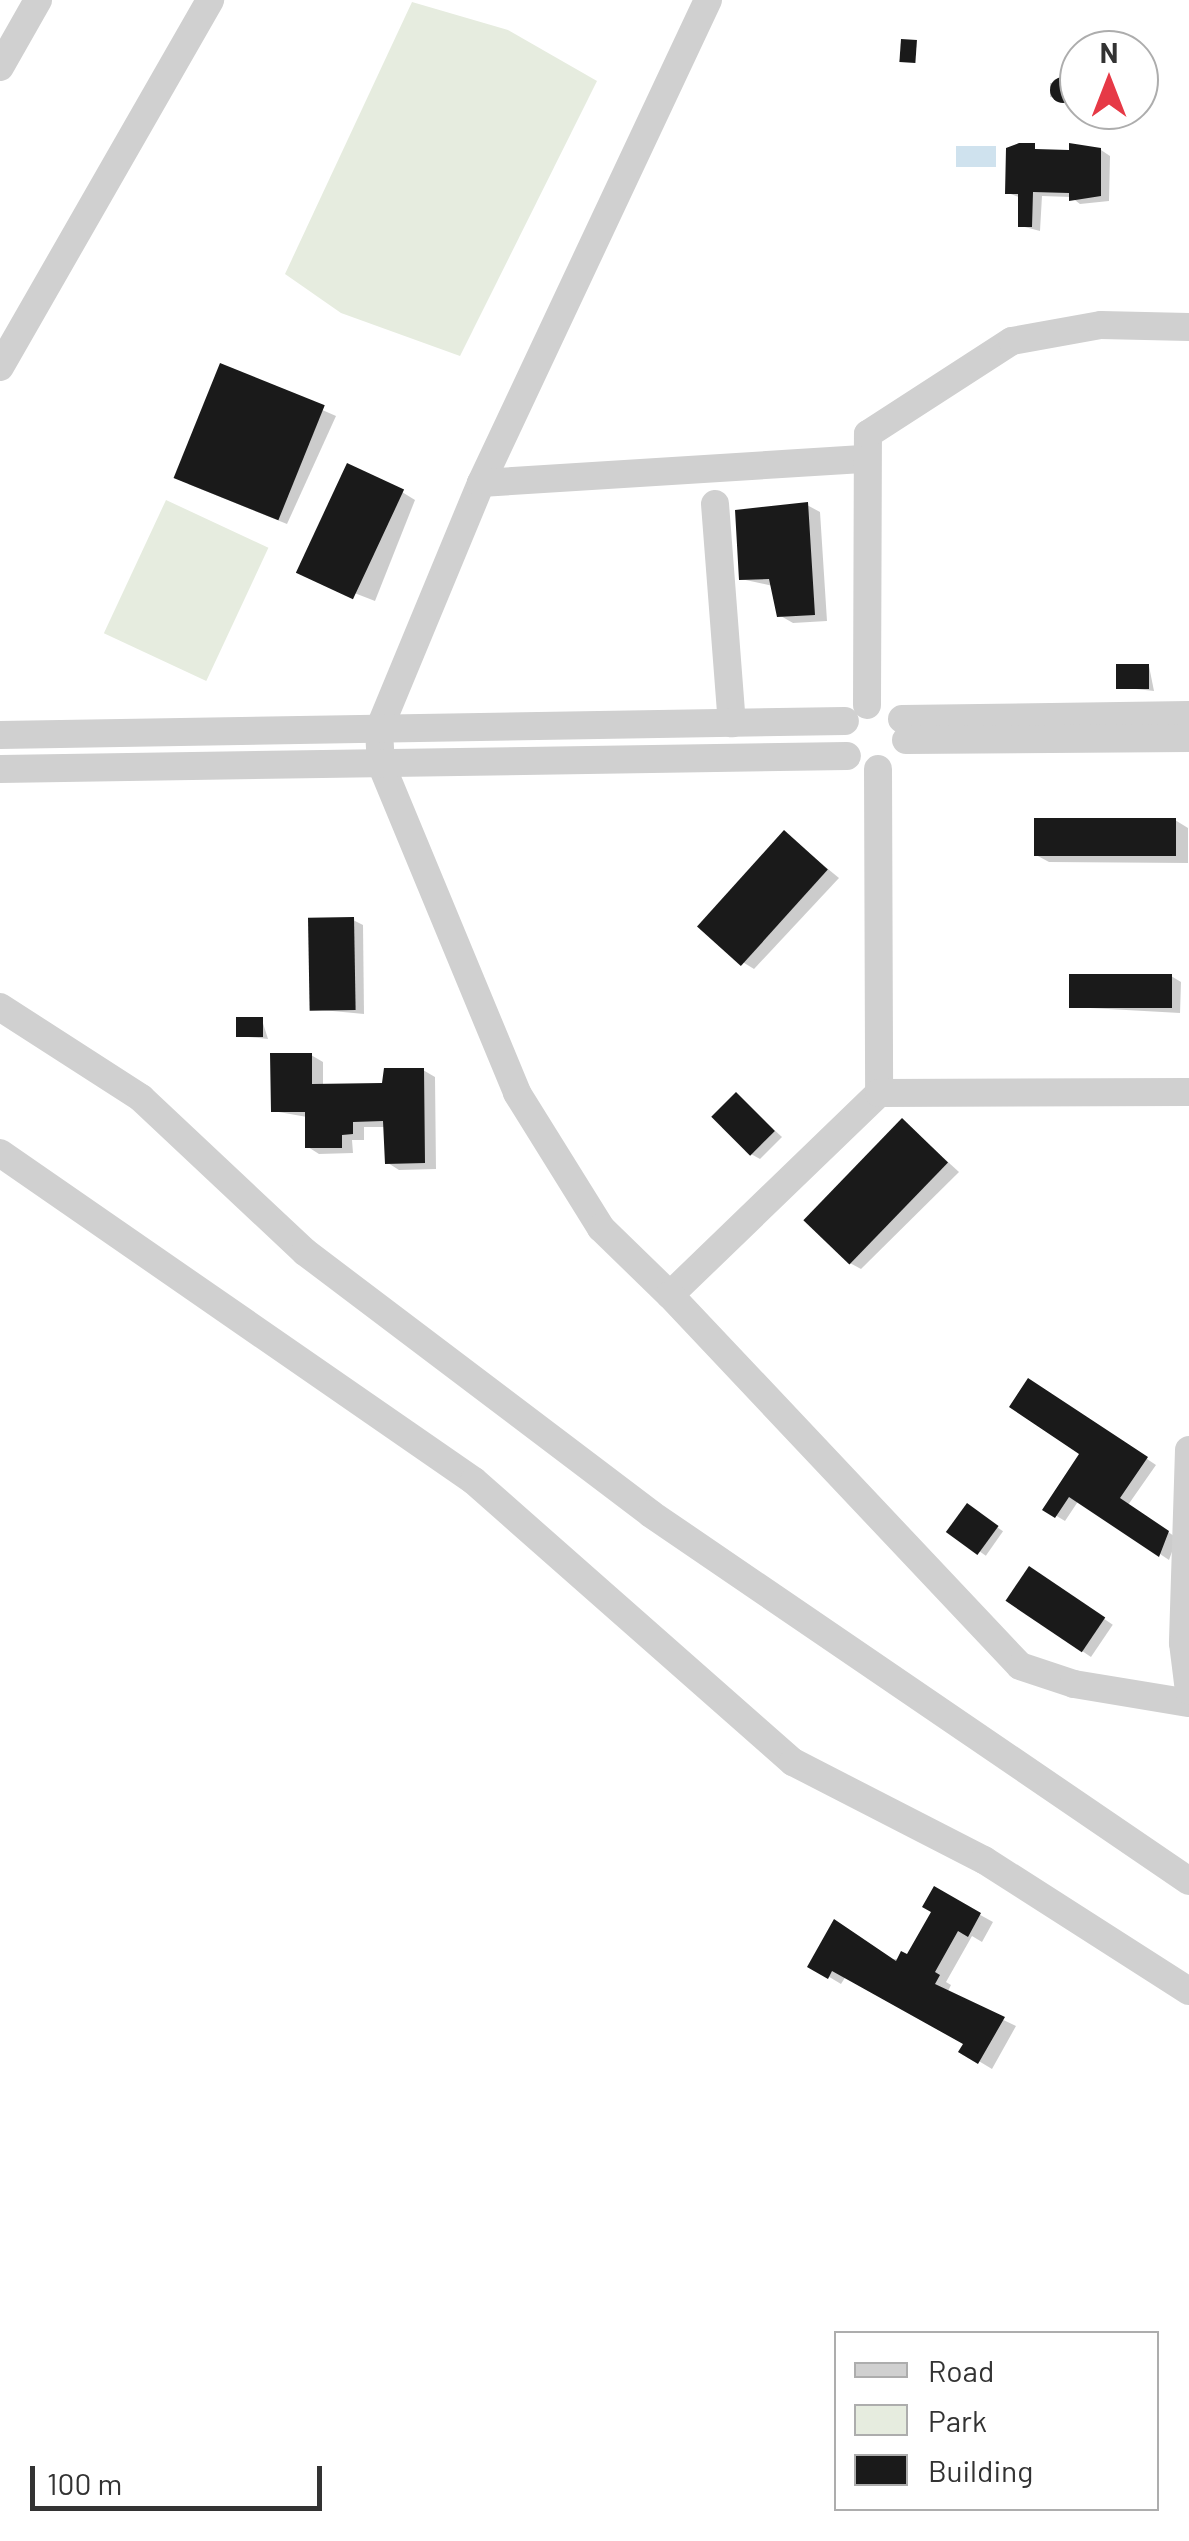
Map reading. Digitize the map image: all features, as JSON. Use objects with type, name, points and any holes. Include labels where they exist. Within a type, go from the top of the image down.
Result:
[{"type":"lane","points":[[0,67],[38,0]]},
{"type":"lane","points":[[0,367],[210,0]]},
{"type":"lane","points":[[708,0],[481,482],[380,729],[381,764],[518,1093],[601,1228],[670,1295],[1020,1666],[1074,1684],[1189,1704]]},
{"type":"lane","points":[[847,756],[841,739],[856,713],[868,434],[1012,341],[1102,325],[1189,327]]},
{"type":"lane","points":[[481,482],[866,459]]},
{"type":"lane","points":[[715,504],[732,723]]},
{"type":"lane","points":[[0,734],[732,723],[856,713],[886,706],[904,730]]},
{"type":"lane","points":[[904,730],[1189,715]]},
{"type":"lane","points":[[904,730],[1189,738]]},
{"type":"lane","points":[[0,768],[847,756],[878,769],[897,760],[904,730]]},
{"type":"lane","points":[[878,769],[879,1093]]},
{"type":"lane","points":[[0,1007],[140,1098],[305,1252],[651,1514],[1189,1881]]},
{"type":"lane","points":[[670,1295],[879,1093],[1189,1092]]},
{"type":"lane","points":[[0,1153],[474,1481],[794,1762],[984,1860],[1189,1990]]},
{"type":"lane","points":[[1189,1450],[1183,1643],[1189,1691]]},
{"type":"green space","points":[[412,2],[508,30],[597,81],[460,356],[341,313],[285,274]]},
{"type":"green space","points":[[166,500],[268,548],[206,681],[104,633]]},
{"type":"water","points":[[956,146],[996,146],[996,167],[956,167]]},
{"type":"building","points":[[901,39],[917,40],[915,63],[899,62]]},
{"type":"building","points":[[1059,78],[1059,102],[1050,90]]},
{"type":"building","points":[[1035,143],[1035,149],[1069,150],[1069,143],[1101,148],[1101,196],[1069,201],[1069,193],[1033,192],[1032,227],[1018,227],[1018,194],[1005,194],[1006,148]]},
{"type":"building","points":[[220,363],[325,405],[278,520],[174,478]]},
{"type":"building","points":[[347,463],[404,490],[353,599],[296,573]]},
{"type":"building","points":[[808,502],[815,615],[777,617],[769,579],[739,580],[735,510]]},
{"type":"building","points":[[1116,664],[1149,664],[1149,689],[1116,689]]},
{"type":"building","points":[[1034,818],[1176,818],[1176,856],[1034,856]]},
{"type":"building","points":[[784,830],[828,869],[741,966],[697,927]]},
{"type":"building","points":[[354,917],[356,1010],[310,1011],[308,918]]},
{"type":"building","points":[[1069,974],[1172,974],[1172,1008],[1069,1008]]},
{"type":"building","points":[[236,1017],[263,1017],[263,1037],[236,1037]]},
{"type":"building","points":[[270,1053],[312,1053],[312,1084],[382,1083],[384,1068],[424,1068],[425,1163],[385,1164],[383,1121],[353,1122],[353,1134],[342,1135],[342,1148],[305,1148],[305,1112],[271,1112]]},
{"type":"building","points":[[736,1092],[775,1131],[750,1156],[711,1117]]},
{"type":"building","points":[[902,1118],[948,1162],[849,1265],[803,1220]]},
{"type":"building","points":[[1028,1378],[1148,1457],[1120,1498],[1169,1531],[1159,1557],[1069,1497],[1055,1518],[1042,1510],[1079,1454],[1009,1407]]},
{"type":"building","points":[[967,1503],[999,1526],[977,1555],[946,1532]]},
{"type":"building","points":[[1029,1566],[1105,1617],[1082,1652],[1006,1601]]},
{"type":"building","points":[[934,1886],[981,1913],[968,1937],[958,1931],[935,1972],[940,1975],[935,1984],[1005,2017],[978,2064],[958,2052],[963,2044],[832,1971],[828,1979],[807,1967],[834,1919],[896,1961],[901,1951],[907,1954],[931,1912],[922,1907]]}]
